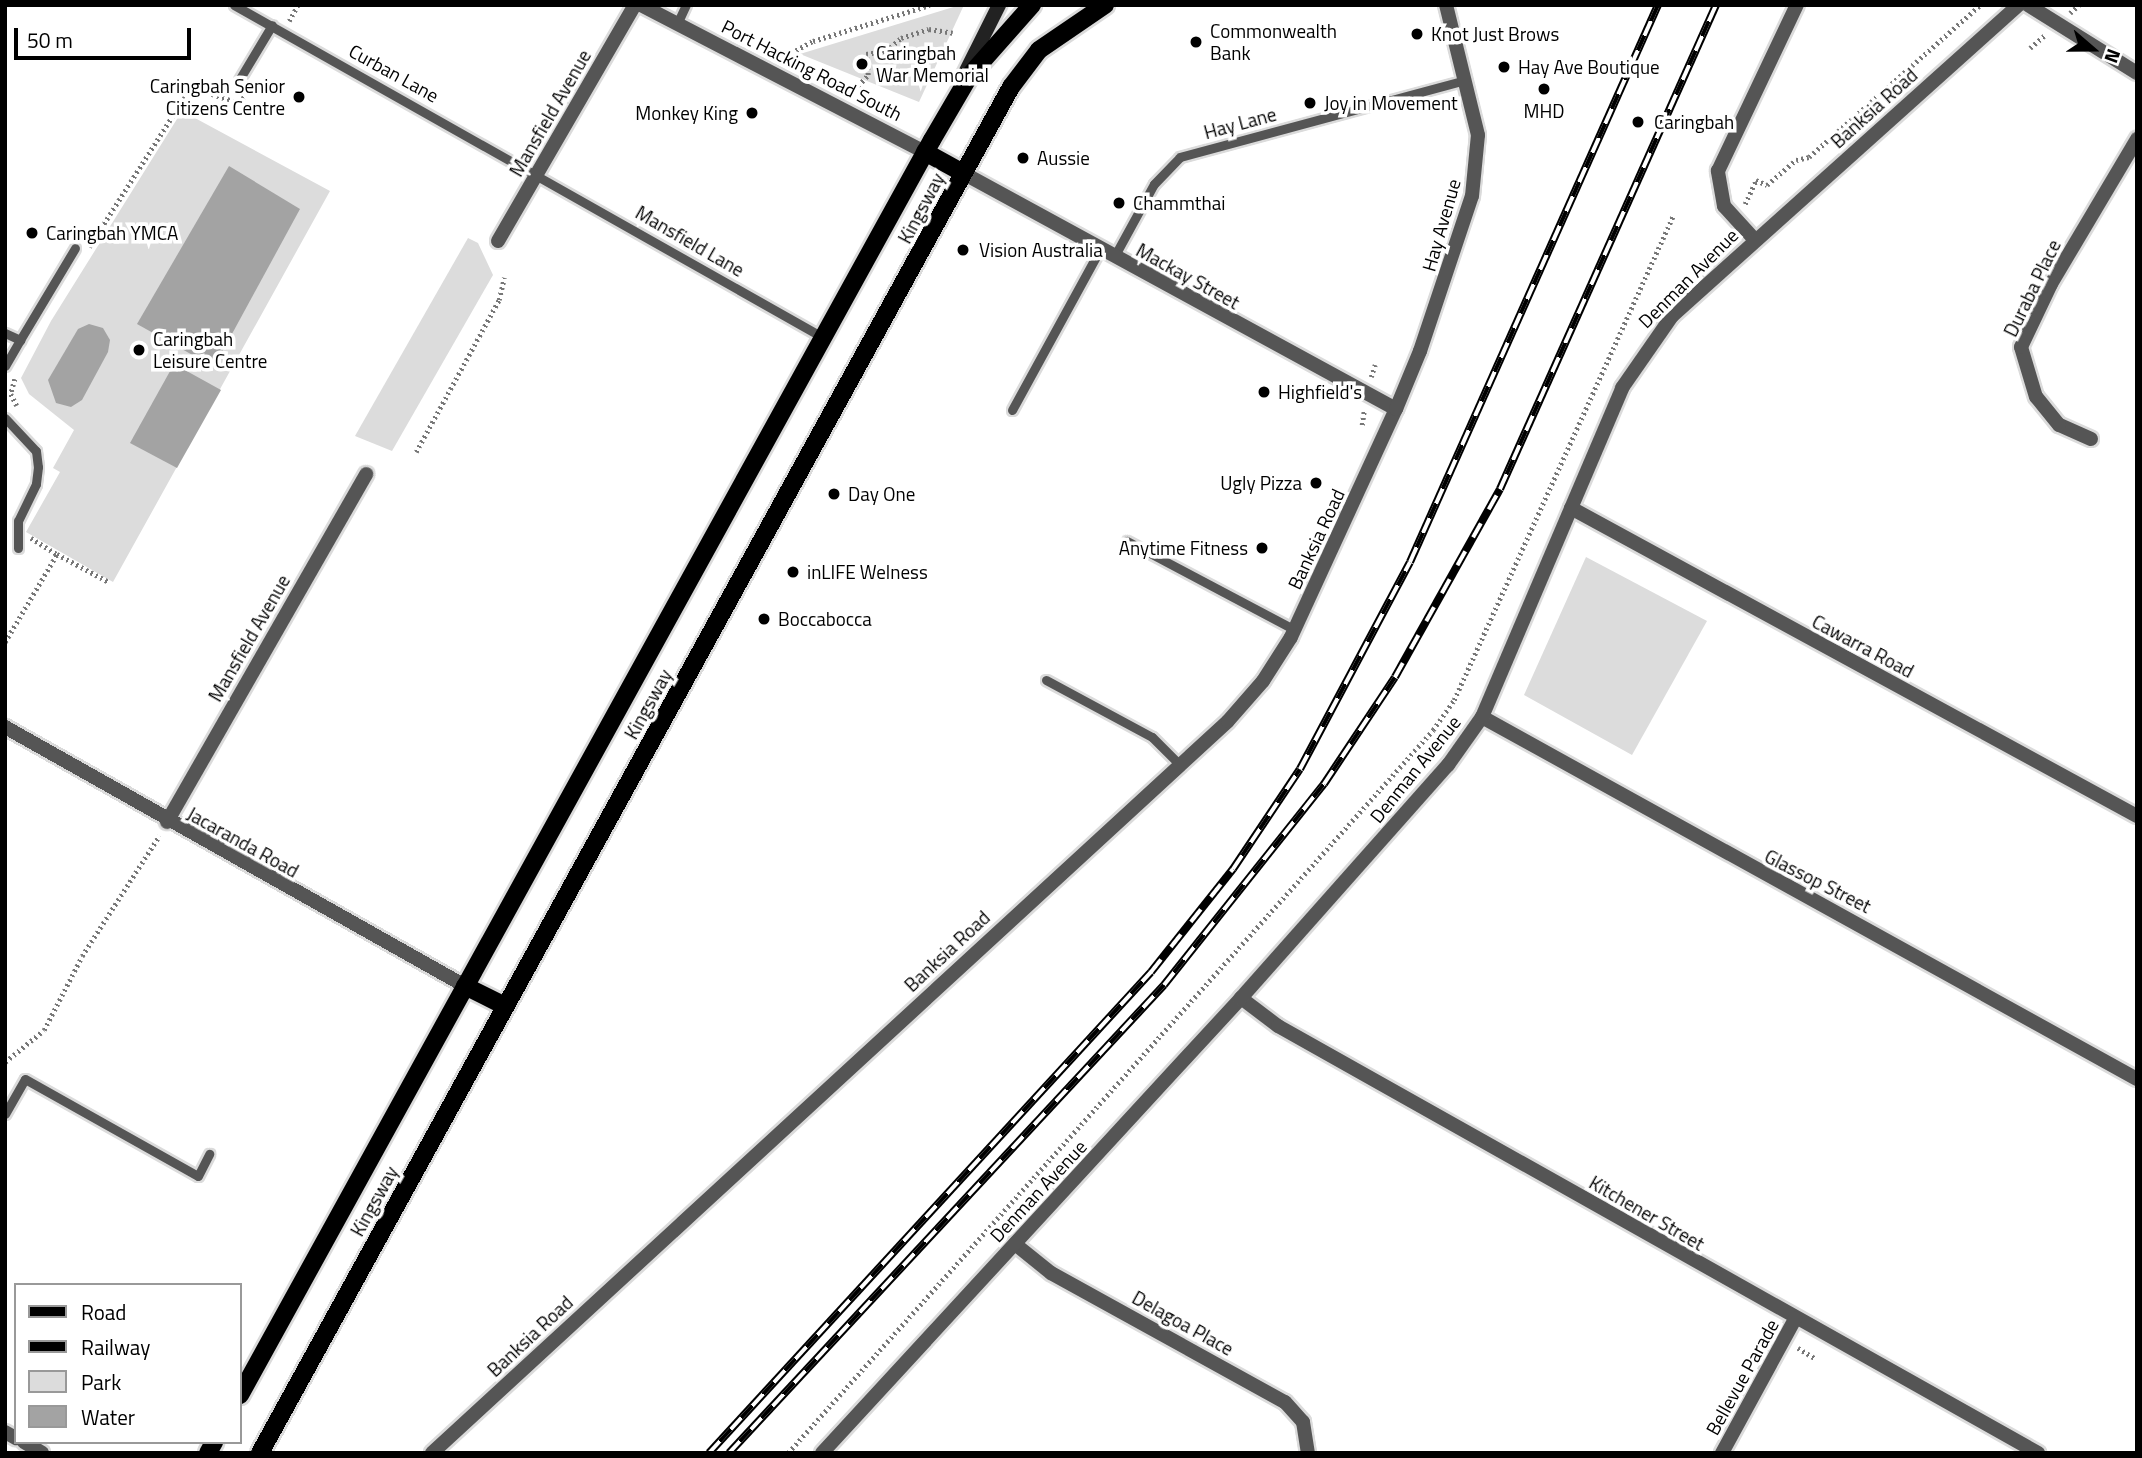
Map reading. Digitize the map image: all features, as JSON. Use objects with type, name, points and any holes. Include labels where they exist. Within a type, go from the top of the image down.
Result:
[{"type":"main road","points":[[929,146],[999,5]]},
{"type":"main road","name":"Kingsway","points":[[242,1391],[825,339],[929,146],[970,75],[1032,5]]},
{"type":"main road","name":"Kingsway","points":[[260,1453],[963,173],[1026,64],[1056,34],[1105,5]]},
{"type":"main road","name":"Port Hacking Road South","points":[[929,146],[963,173]]},
{"type":"main road","points":[[465,986],[505,1006]]},
{"type":"street","name":"Mansfield Avenue","points":[[498,241],[635,5]]},
{"type":"street","name":"Port Hacking Road South","points":[[642,5],[929,146]]},
{"type":"street","name":"Hay Avenue","points":[[1396,409],[1446,278],[1472,196],[1478,135],[1446,5]]},
{"type":"street","name":"Denman Avenue","points":[[822,1453],[1241,998],[1448,765],[1482,717],[1622,388],[1646,348],[1672,316],[1755,240],[1724,206],[1718,171],[1797,5]]},
{"type":"street","name":"Banksia Road","points":[[1755,240],[2019,5]]},
{"type":"street","points":[[2028,5],[2137,73]]},
{"type":"street","name":"Duraba Place","points":[[2091,439],[2059,425],[2036,397],[2021,347],[2051,284],[2137,139]]},
{"type":"street","name":"Mackay Street","points":[[963,173],[1396,409]]},
{"type":"street","name":"Banksia Road","points":[[432,1453],[1178,763],[1228,721],[1263,681],[1295,630],[1396,409]]},
{"type":"street","name":"Mansfield Avenue","points":[[167,822],[366,474]]},
{"type":"street","name":"Cawarra Road","points":[[1571,508],[2137,816]]},
{"type":"street","name":"Glassop Street","points":[[1482,717],[2137,1079]]},
{"type":"street","name":"Jacaranda Road","points":[[5,727],[167,822],[465,986]]},
{"type":"street","name":"Kitchener Street","points":[[1241,998],[1279,1026],[1795,1320],[2038,1453]]},
{"type":"street","name":"Delagoa Place","points":[[1015,1244],[1051,1273],[1285,1402],[1303,1422],[1308,1453]]},
{"type":"street","name":"Bellevue Parade","points":[[1722,1453],[1795,1320]]},
{"type":"lane","name":"Curban Lane","points":[[233,5],[537,174]]},
{"type":"lane","points":[[677,24],[686,5]]},
{"type":"lane","points":[[239,80],[272,25]]},
{"type":"lane","name":"Hay Lane","points":[[1114,257],[1154,184],[1180,157],[1465,80]]},
{"type":"lane","name":"Mansfield Lane","points":[[537,174],[825,339]]},
{"type":"lane","points":[[5,366],[75,248]]},
{"type":"lane","points":[[1012,410],[1100,250]]},
{"type":"lane","points":[[5,333],[20,340]]},
{"type":"lane","points":[[5,418],[36,451],[38,467],[36,484],[18,521],[18,548]]},
{"type":"lane","points":[[1127,541],[1295,630]]},
{"type":"lane","points":[[1046,680],[1152,737],[1178,763]]},
{"type":"lane","points":[[5,1114],[25,1079],[198,1176],[209,1154]]},
{"type":"path","points":[[791,52],[813,41],[930,5]]},
{"type":"path","points":[[1756,180],[1768,186],[1796,160],[1809,157],[1980,5]]},
{"type":"path","points":[[858,86],[867,75],[866,54],[886,51],[901,38],[929,29],[953,33]]},
{"type":"path","points":[[88,249],[191,87],[239,103]]},
{"type":"path","points":[[788,1453],[1440,720],[1454,700],[1673,216]]},
{"type":"path","points":[[416,452],[499,300],[504,278]]},
{"type":"path","points":[[5,642],[57,554],[109,582]]},
{"type":"path","points":[[5,1062],[44,1030],[82,956],[167,822]]},
{"type":"green space","points":[[964,5],[919,102],[800,54]]},
{"type":"green space","name":"Caringbah Leisure Centre","points":[[182,111],[330,191],[113,582],[26,532],[60,472],[53,468],[74,430],[29,394],[21,378],[51,321]]},
{"type":"green space","points":[[468,238],[478,243],[493,275],[392,451],[355,436]]},
{"type":"green space","points":[[1586,557],[1707,621],[1632,755],[1524,695]]},
{"type":"water","points":[[229,166],[300,209],[214,367],[137,324]]},
{"type":"water","points":[[89,324],[103,328],[110,340],[108,352],[82,400],[71,407],[56,403],[48,380],[78,329]]},
{"type":"water","points":[[174,364],[221,390],[177,468],[130,443]]},
{"type":"railway","points":[[709,1453],[1151,972],[1233,869],[1300,769],[1410,562],[1658,5]]},
{"type":"railway","points":[[729,1453],[1164,985],[1324,784],[1395,677],[1500,489],[1716,5]]},
{"type":"place","name":"Knot Just Brows","points":[[1417,34]]},
{"type":"place","name":"Commonwealth Bank","points":[[1196,42]]},
{"type":"place","name":"Caringbah War Memorial","points":[[862,64]]},
{"type":"place","name":"Hay Ave Boutique","points":[[1504,67]]},
{"type":"place","name":"MHD","points":[[1544,89]]},
{"type":"place","name":"Caringbah Senior Citizens Centre","points":[[299,97]]},
{"type":"place","name":"Joy in Movement","points":[[1310,103]]},
{"type":"place","name":"Monkey King","points":[[752,113]]},
{"type":"place","name":"Caringbah","points":[[1638,122]]},
{"type":"place","name":"Aussie","points":[[1023,158]]},
{"type":"place","name":"Chammthai","points":[[1119,203]]},
{"type":"place","name":"Caringbah YMCA","points":[[32,233]]},
{"type":"place","name":"Vision Australia","points":[[963,250]]},
{"type":"place","name":"Caringbah Leisure Centre","points":[[139,350]]},
{"type":"place","name":"Highfield's","points":[[1264,392]]},
{"type":"place","name":"Ugly Pizza","points":[[1316,483]]},
{"type":"place","name":"Day One","points":[[834,494]]},
{"type":"place","name":"Anytime Fitness","points":[[1262,548]]},
{"type":"place","name":"inLIFE Welness","points":[[793,572]]},
{"type":"place","name":"Boccabocca","points":[[764,619]]}]
